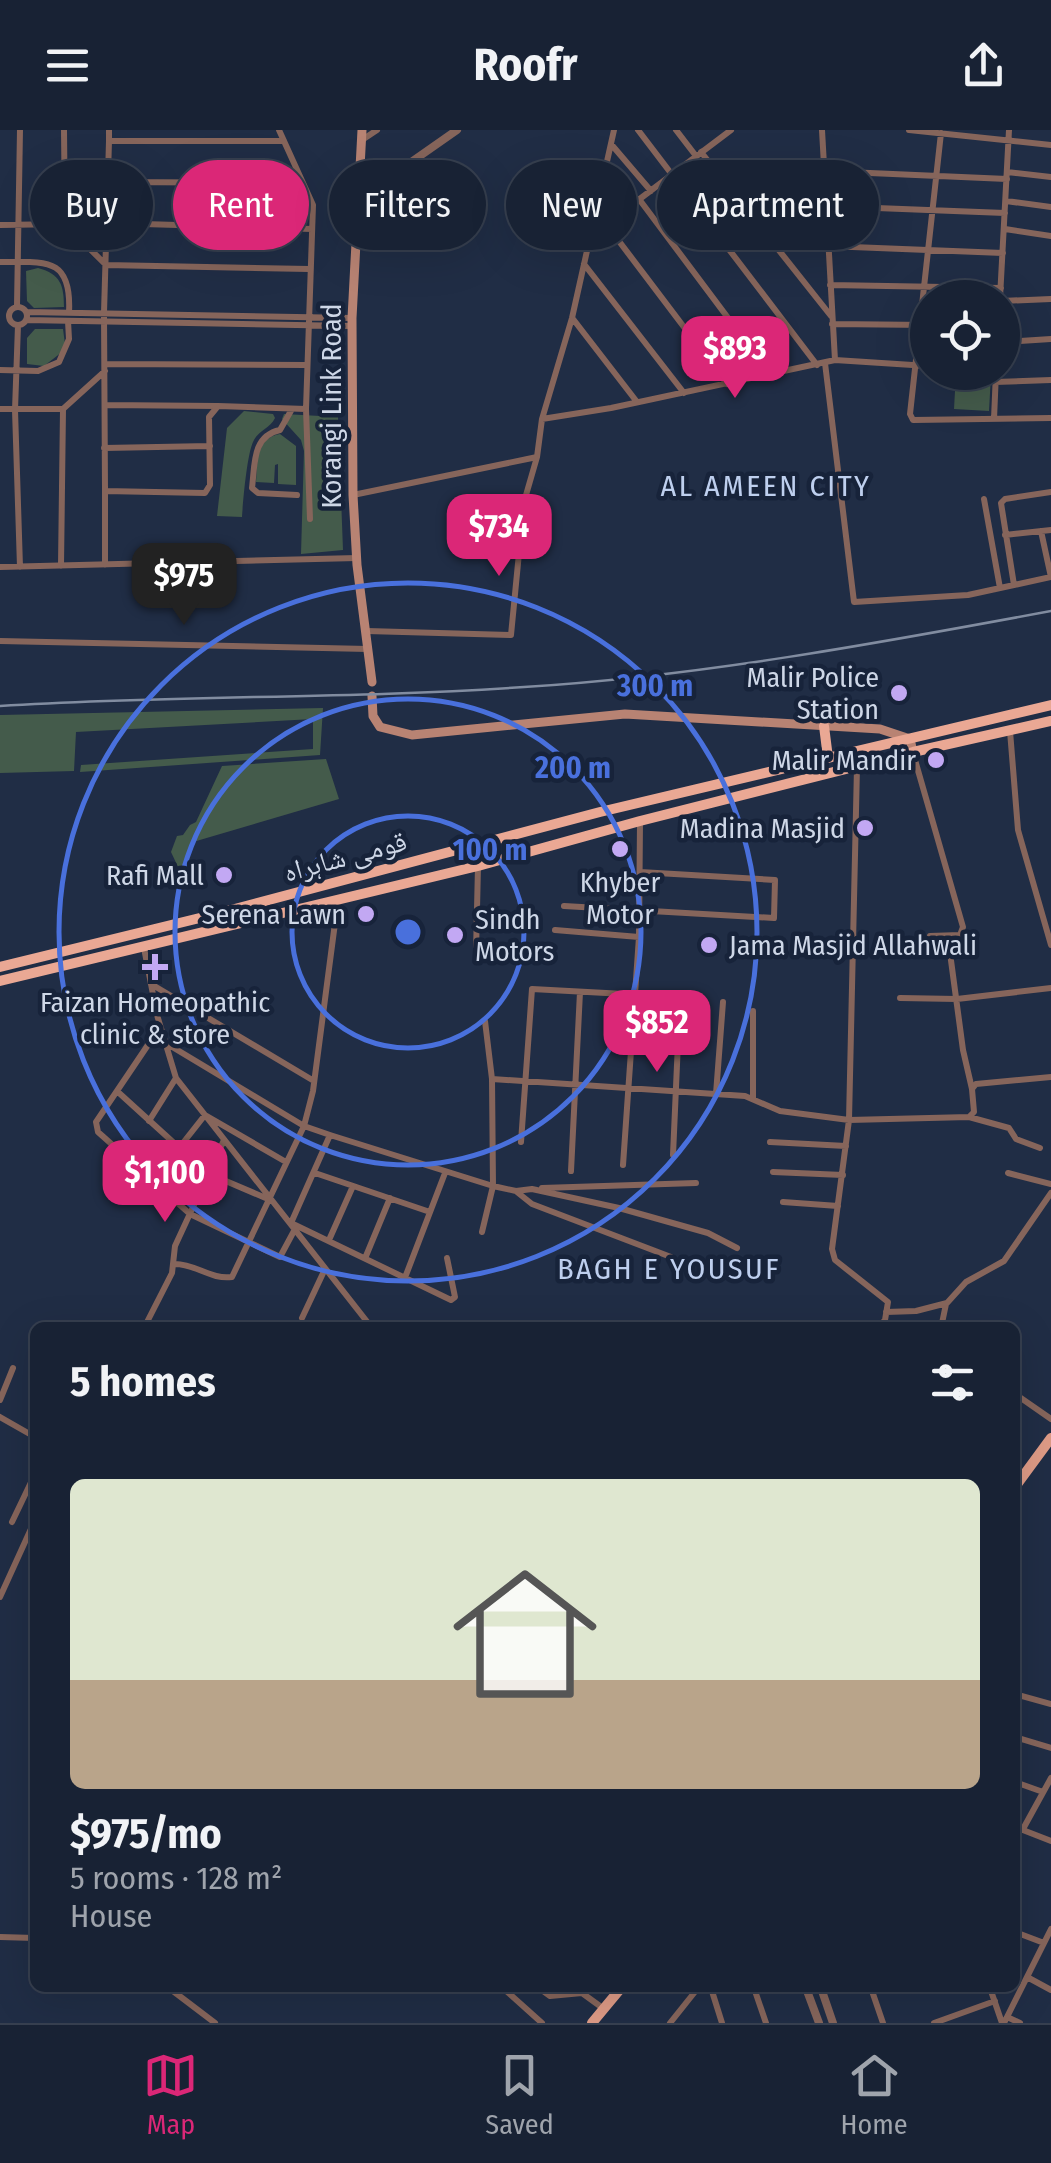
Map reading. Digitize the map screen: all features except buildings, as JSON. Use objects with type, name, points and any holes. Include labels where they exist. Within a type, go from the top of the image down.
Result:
[{"type":"highway","name":"قومی شاہراہ","points":[[2,966],[600,812],[1051,706]]},
{"type":"highway","name":"قومی شاہراہ","points":[[4,980],[478,866],[912,752],[1051,722]]},
{"type":"highway","points":[[824,726],[828,758]]},
{"type":"highway","points":[[2,966],[4,980]]},
{"type":"main road","name":"Korangi Link Road","points":[[355,250],[353,495],[356,558],[372,682]]},
{"type":"main road","points":[[372,696],[373,716],[380,727],[412,735],[625,714],[880,729],[910,739],[912,752]]},
{"type":"main road","points":[[1020,1480],[1051,1438]]},
{"type":"main road","points":[[592,2023],[618,1992]]},
{"type":"street","points":[[20,130],[18,306],[26,316]]},
{"type":"street","points":[[64,130],[64,160]]},
{"type":"street","points":[[109,130],[109,160]]},
{"type":"street","points":[[279,130],[292,160]]},
{"type":"street","points":[[361,136],[377,130]]},
{"type":"street","points":[[415,160],[458,130]]},
{"type":"street","points":[[607,160],[614,130]]},
{"type":"street","points":[[638,130],[661,160]]},
{"type":"street","points":[[676,130],[832,321],[910,324]]},
{"type":"street","points":[[691,160],[730,130]]},
{"type":"street","points":[[822,130],[823,160]]},
{"type":"street","points":[[908,130],[1008,134],[1051,145]]},
{"type":"street","points":[[924,280],[941,133]]},
{"type":"street","points":[[1001,280],[1008,134]]},
{"type":"street","points":[[109,142],[284,141]]},
{"type":"street","points":[[610,144],[650,190]]},
{"type":"street","points":[[879,173],[1051,177]]},
{"type":"street","points":[[657,185],[639,199],[771,375]]},
{"type":"street","points":[[309,198],[312,229],[306,409],[310,520]]},
{"type":"street","points":[[1006,200],[1051,207]]},
{"type":"street","points":[[879,208],[1005,213]]},
{"type":"street","points":[[153,224],[312,229]]},
{"type":"street","points":[[0,226],[30,225]]},
{"type":"street","points":[[1004,229],[1051,236]]},
{"type":"street","points":[[879,248],[1003,253]]},
{"type":"street","points":[[91,250],[106,265],[309,270]]},
{"type":"street","points":[[104,565],[107,250]]},
{"type":"street","points":[[367,632],[511,635],[524,502],[587,250]]},
{"type":"street","points":[[626,250],[727,384]]},
{"type":"street","points":[[732,250],[821,364],[854,602],[968,595],[1051,577],[1041,531]]},
{"type":"street","points":[[827,250],[835,360]]},
{"type":"street","points":[[0,262],[43,263],[58,270],[70,288],[69,339],[59,362],[38,371],[0,370]]},
{"type":"street","points":[[584,264],[684,393]]},
{"type":"street","points":[[830,285],[910,287]]},
{"type":"street","points":[[1020,299],[1051,299]]},
{"type":"street","points":[[18,306],[9,317],[16,370],[20,568]]},
{"type":"street","points":[[0,320],[26,316],[352,322]]},
{"type":"street","points":[[572,318],[638,402]]},
{"type":"street","points":[[1020,341],[1051,339]]},
{"type":"street","points":[[542,419],[835,360],[910,365]]},
{"type":"street","points":[[0,409],[63,408],[105,367],[306,364]]},
{"type":"street","points":[[1020,381],[1051,380]]},
{"type":"street","points":[[911,390],[913,420],[1051,418]]},
{"type":"street","points":[[994,419],[995,390]]},
{"type":"street","points":[[105,405],[306,409]]},
{"type":"street","points":[[105,491],[205,493],[210,485],[209,417],[218,406]]},
{"type":"street","points":[[62,566],[63,408]]},
{"type":"street","points":[[292,409],[280,430],[270,432],[260,442],[252,488],[258,493],[296,495]]},
{"type":"street","points":[[104,448],[210,446]]},
{"type":"street","points":[[353,495],[537,457]]},
{"type":"street","points":[[1014,585],[1000,506],[1002,501],[1051,492]]},
{"type":"street","points":[[984,499],[1000,588]]},
{"type":"street","points":[[1005,536],[1051,530]]},
{"type":"street","points":[[0,567],[356,558]]},
{"type":"street","points":[[0,641],[368,649]]},
{"type":"street","points":[[1010,731],[1018,830],[1051,945]]},
{"type":"street","points":[[912,752],[962,927],[960,934],[930,936]]},
{"type":"street","points":[[857,767],[849,1120],[832,1249],[836,1260],[888,1302],[883,1322]]},
{"type":"street","points":[[623,1165],[639,936],[640,821]]},
{"type":"street","points":[[476,952],[478,866]]},
{"type":"street","points":[[564,906],[774,918],[775,880],[640,872]]},
{"type":"street","points":[[175,1264],[218,1278],[232,1277],[304,1126],[314,1081],[338,900]]},
{"type":"street","points":[[554,930],[639,936]]},
{"type":"street","points":[[948,938],[972,1089],[974,1112],[969,1118]]},
{"type":"street","points":[[144,948],[176,1078],[367,1322]]},
{"type":"street","points":[[150,984],[314,1081]]},
{"type":"street","points":[[900,998],[958,999],[1051,988]]},
{"type":"street","points":[[520,1142],[532,989],[680,998],[673,1155]]},
{"type":"street","points":[[571,1172],[580,992]]},
{"type":"street","points":[[716,1094],[722,1002]]},
{"type":"street","points":[[753,1011],[753,1099]]},
{"type":"street","points":[[482,1232],[493,1186],[492,1078],[485,1021]]},
{"type":"street","points":[[330,1136],[280,1257],[190,1214],[94,1128],[154,1036],[304,1126],[444,1173],[516,1192],[532,1204],[671,1258]]},
{"type":"street","points":[[149,1121],[176,1078]]},
{"type":"street","points":[[492,1078],[716,1094],[753,1099],[780,1111],[849,1120],[969,1118],[1009,1128],[1016,1139],[1040,1148]]},
{"type":"street","points":[[972,1089],[982,1082],[1051,1078]]},
{"type":"street","points":[[118,1092],[207,1174],[269,1199]]},
{"type":"street","points":[[178,1148],[205,1115]]},
{"type":"street","points":[[205,1115],[286,1162]]},
{"type":"street","points":[[147,1322],[175,1264],[176,1246],[224,1140]]},
{"type":"street","points":[[770,1142],[846,1146]]},
{"type":"street","points":[[772,1172],[844,1176]]},
{"type":"street","points":[[406,1275],[444,1173]]},
{"type":"street","points":[[315,1174],[430,1212]]},
{"type":"street","points":[[1008,1174],[1051,1184]]},
{"type":"street","points":[[516,1192],[696,1183]]},
{"type":"street","points":[[329,1240],[354,1186]]},
{"type":"street","points":[[532,1189],[708,1232],[737,1248]]},
{"type":"street","points":[[886,1312],[916,1311],[946,1303],[966,1282],[1004,1261],[1051,1193]]},
{"type":"street","points":[[366,1256],[390,1198]]},
{"type":"street","points":[[783,1202],[838,1206]]},
{"type":"street","points":[[293,1226],[454,1299],[446,1258]]},
{"type":"street","points":[[302,1318],[325,1268]]},
{"type":"street","points":[[943,1322],[946,1303]]},
{"type":"street","points":[[0,1400],[13,1368]]},
{"type":"street","points":[[1020,1397],[1051,1419]]},
{"type":"street","points":[[0,1417],[30,1434]]},
{"type":"street","points":[[12,1522],[30,1484]]},
{"type":"street","points":[[0,1597],[30,1531]]},
{"type":"street","points":[[1020,1695],[1051,1704]]},
{"type":"street","points":[[1020,1739],[1051,1748]]},
{"type":"street","points":[[1020,1827],[1051,1778]]},
{"type":"street","points":[[1020,1784],[1044,1792]]},
{"type":"street","points":[[1020,1828],[1051,1842]]},
{"type":"street","points":[[1020,1990],[1051,1928]]},
{"type":"street","points":[[1020,1934],[1044,1943]]},
{"type":"street","points":[[0,1937],[30,1938]]},
{"type":"street","points":[[1027,1977],[1051,1990]]},
{"type":"street","points":[[174,1992],[215,2023]]},
{"type":"street","points":[[507,1992],[542,2023]]},
{"type":"street","points":[[544,1992],[550,1996],[582,1993],[604,2009]]},
{"type":"street","points":[[670,2023],[695,1992]]},
{"type":"street","points":[[712,1992],[722,2023]]},
{"type":"street","points":[[755,1992],[766,2023]]},
{"type":"street","points":[[809,1992],[819,2023]]},
{"type":"street","points":[[822,1992],[833,2023]]},
{"type":"street","points":[[872,1992],[883,2023]]},
{"type":"street","points":[[992,1992],[1004,2021]]},
{"type":"street","points":[[1004,2021],[1019,1992]]},
{"type":"street","points":[[934,2023],[995,2001]]},
{"type":"street","points":[[1004,2021],[1020,2023]]},
{"type":"green space","points":[[38,268],[60,282],[64,307],[34,308],[27,301],[26,271]]},
{"type":"green space","points":[[35,329],[63,329],[62,352],[44,366],[27,364],[27,338]]},
{"type":"green space","points":[[955,390],[990,390],[989,411],[954,409]]},
{"type":"green space","points":[[244,411],[273,414],[275,418],[255,438],[251,448],[242,517],[217,516],[227,428]]},
{"type":"green space","points":[[284,414],[338,417],[343,550],[301,554],[304,451],[301,440],[282,419]]},
{"type":"green space","points":[[280,434],[296,446],[296,485],[278,484],[278,464],[274,483],[256,482],[262,446]]},
{"type":"green space","points":[[323,708],[320,755],[80,772],[81,765],[313,749],[313,719],[76,732],[74,771],[0,773],[0,715]]},
{"type":"green space","points":[[326,759],[339,799],[193,842],[183,868],[179,869],[171,852],[177,836],[196,822],[222,766]]},
{"type":"railway","points":[[0,706],[590,682],[789,657],[1051,611]]},
{"type":"place","name":"Malir Police Station","points":[[899,693]]},
{"type":"place","name":"Malir Mandir","points":[[936,760]]},
{"type":"place","name":"Madina Masjid","points":[[865,828]]},
{"type":"place","name":"Khyber Motor","points":[[620,849]]},
{"type":"place","name":"Rafi Mall","points":[[224,875]]},
{"type":"place","name":"Serena Lawn","points":[[366,914]]},
{"type":"place","name":"Sindh Motors","points":[[455,935]]},
{"type":"place","name":"Jama Masjid Allahwali","points":[[709,945]]},
{"type":"place","name":"Faizan Homeopathic clinic & store","points":[[155,967]]},
{"type":"district","name":"AL AMEEN CITY","points":[[766,486]]},
{"type":"district","name":"BAGH E YOUSUF","points":[[669,1269]]}]
